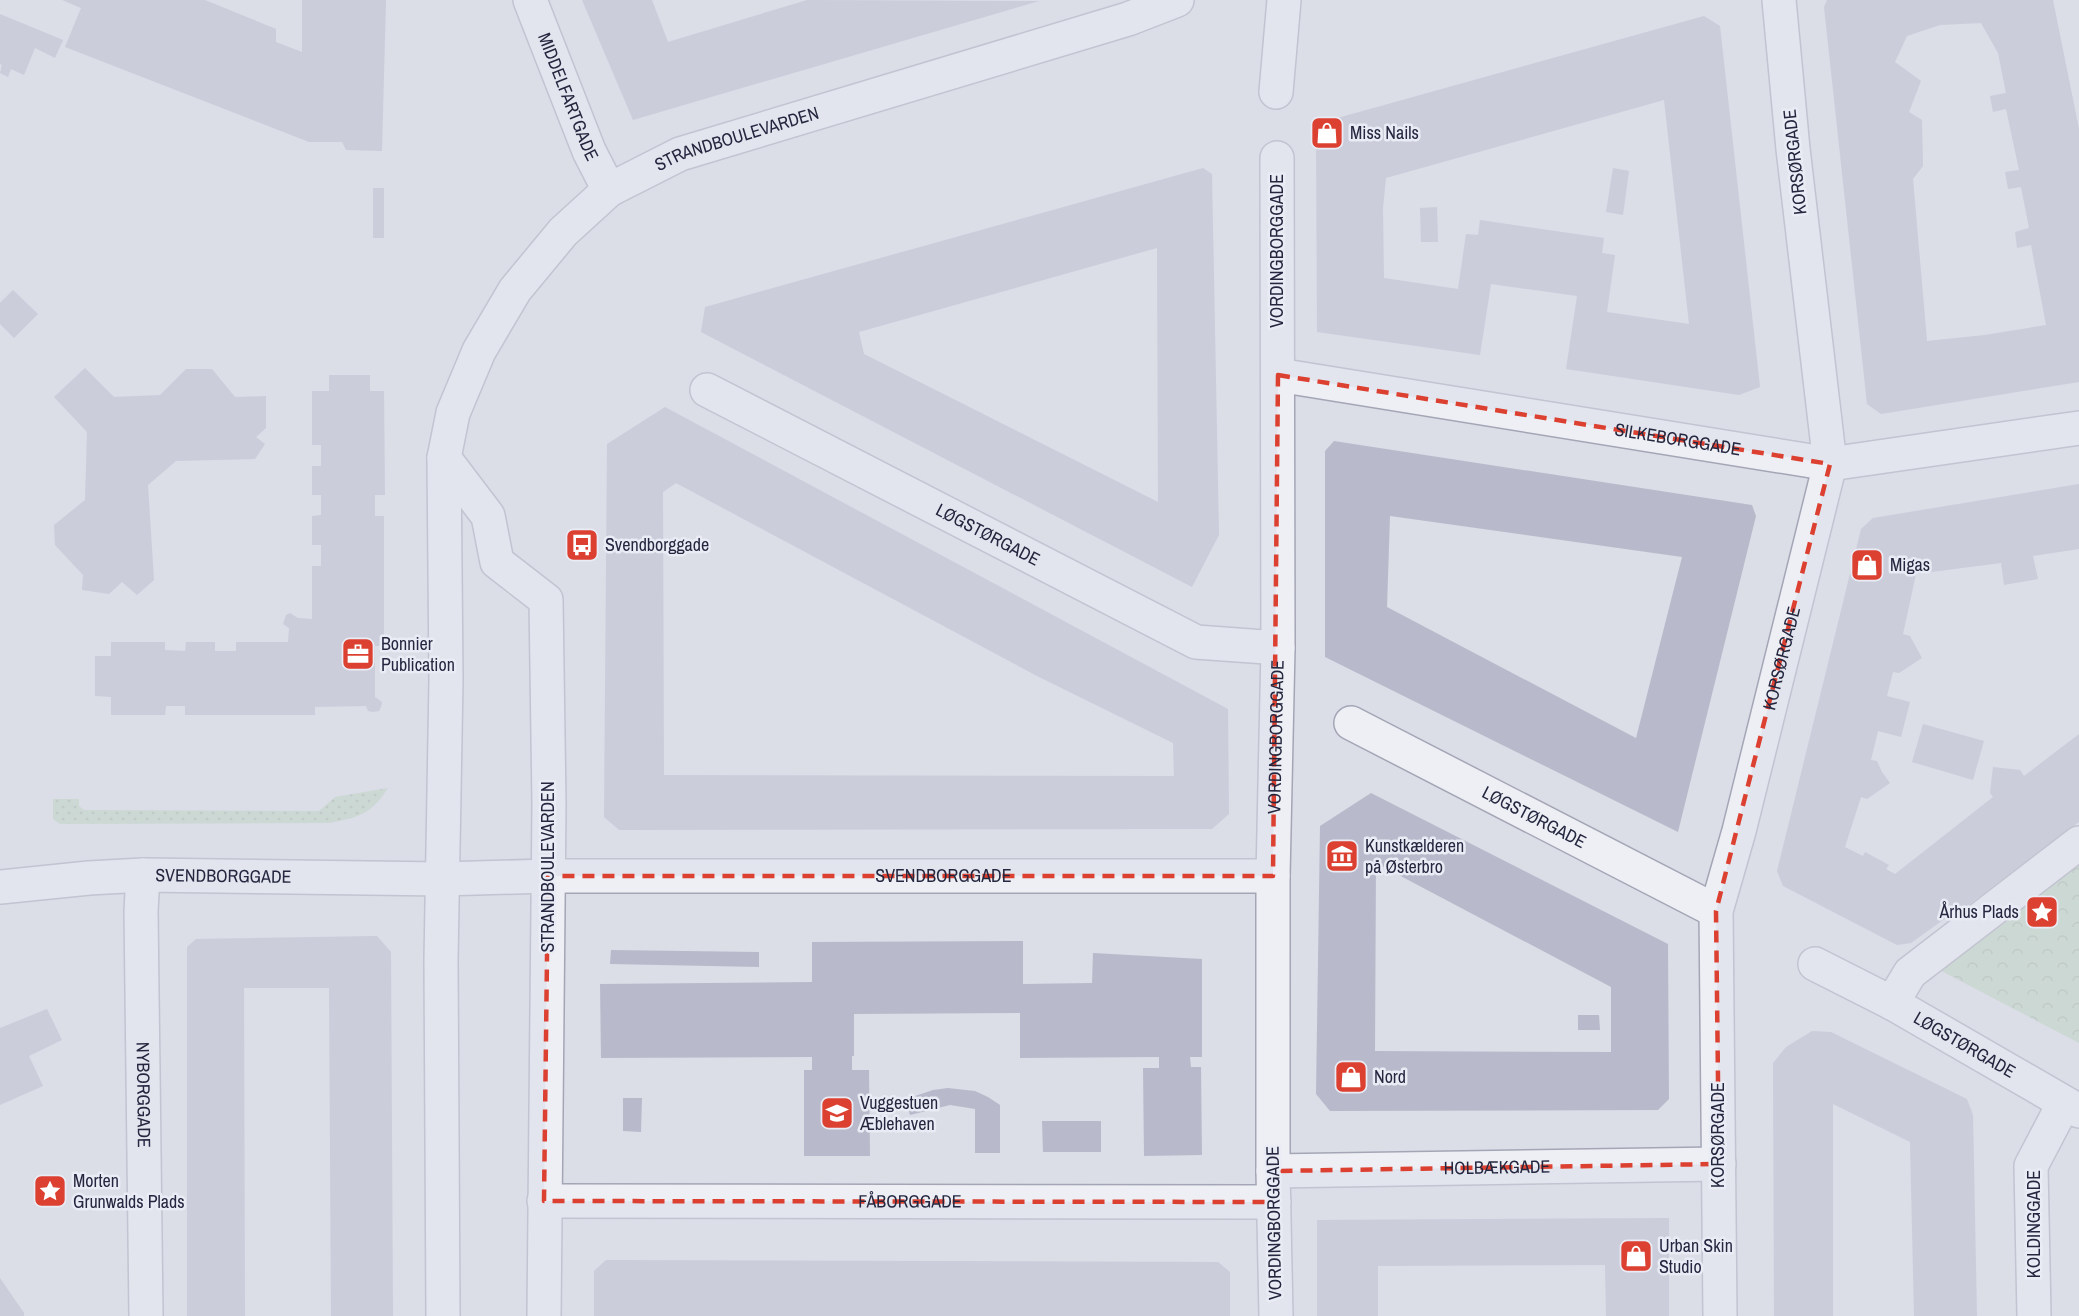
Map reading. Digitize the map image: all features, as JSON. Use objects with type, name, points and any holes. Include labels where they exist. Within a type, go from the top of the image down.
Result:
[{"type":"street","name":"MIDDELFARTGADE","points":[[530,0],[589,151],[609,190]]},
{"type":"street","name":"STRANDBOULEVARDEN","points":[[443,1316],[442,879],[446,680],[444,458],[453,413],[479,351],[515,290],[563,232],[609,190],[680,153],[1117,23],[1177,0]]},
{"type":"street","points":[[1276,92],[1284,0]]},
{"type":"street","name":"KORSØRGADE","points":[[1720,1316],[1716,911],[1739,831],[1830,464],[1793,149],[1779,0]]},
{"type":"street","name":"VORDINGBORGGADE","points":[[1276,1316],[1273,876],[1278,648],[1277,158]]},
{"type":"street","name":"SILKEBORGGADE","points":[[1278,375],[1830,464],[2079,428]]},
{"type":"street","name":"LØGSTØRGADE","points":[[707,390],[1196,642],[1278,648]]},
{"type":"street","name":"STRANDBOULEVARDEN","points":[[444,458],[488,516],[497,562],[546,600],[548,876],[544,1316]]},
{"type":"street","name":"LØGSTØRGADE","points":[[1351,723],[1716,911]]},
{"type":"street","points":[[1892,1003],[1910,973],[2079,843]]},
{"type":"street","name":"SVENDBORGGADE","points":[[0,887],[143,875],[442,879],[548,876],[1273,876]]},
{"type":"street","name":"NYBORGGADE","points":[[143,875],[141,911],[146,1316]]},
{"type":"street","name":"LØGSTØRGADE","points":[[1815,964],[1892,1003],[2072,1107]]},
{"type":"street","name":"KOLDINGGADE","points":[[2034,1316],[2031,1166],[2072,1107]]},
{"type":"street","name":"HOLBÆKGADE","points":[[1274,1187],[1719,1164]]},
{"type":"street","name":"FÅBORGGADE","points":[[544,1201],[1274,1187]]},
{"type":"highlighted area","points":[[1278,375],[1830,464],[1716,911],[1719,1164],[1273,1171],[1274,1202],[544,1201],[548,876],[1273,876]]},
{"type":"green space","points":[[388,788],[376,804],[364,813],[330,823],[60,824],[53,819],[53,799],[79,799],[79,806],[84,810],[319,811],[335,797]]},
{"type":"green space","name":"Århus Plads","points":[[2079,857],[2079,1043],[1932,966]]},
{"type":"building","points":[[62,0],[205,0],[276,29],[276,42],[302,52],[302,0],[386,0],[382,151],[346,150],[342,142],[309,142],[65,47],[81,8]]},
{"type":"building","points":[[582,0],[652,0],[668,42],[807,0],[1039,1],[633,120]]},
{"type":"building","points":[[1827,0],[2053,0],[2079,129],[2079,382],[1881,414],[1867,404],[1824,7]],"holes":[[[1981,23],[1998,53],[2006,93],[1990,96],[1993,112],[2006,109],[2019,170],[2005,172],[2008,189],[2021,187],[2029,228],[2015,232],[2017,248],[2031,245],[2046,325],[1927,341],[1913,179],[1923,166],[1922,120],[1909,112],[1921,81],[1895,62],[1907,36],[1940,25]]]},
{"type":"building","points":[[0,14],[63,40],[55,58],[35,48],[24,75],[11,69],[8,77],[0,73],[2,65],[0,64]]},
{"type":"building","points":[[1704,16],[1720,26],[1760,387],[1739,395],[1566,369],[1577,296],[1491,284],[1480,355],[1317,332],[1316,124]],"holes":[[[1664,100],[1689,324],[1607,312],[1615,255],[1602,253],[1604,238],[1480,220],[1478,235],[1466,234],[1458,289],[1384,278],[1383,208],[1386,178]]]},
{"type":"building","points":[[1203,168],[1212,174],[1219,535],[1192,587],[701,332],[705,307]],"holes":[[[1157,248],[1158,502],[864,354],[859,332]]]},
{"type":"building","points":[[1613,168],[1629,171],[1623,215],[1606,212]]},
{"type":"building","points":[[373,188],[384,188],[384,238],[373,238]]},
{"type":"building","points":[[1437,207],[1438,242],[1421,242],[1420,208]]},
{"type":"building","points":[[13,290],[38,314],[14,338],[0,324],[0,303]]},
{"type":"building","points":[[85,368],[114,397],[160,395],[186,369],[212,369],[235,397],[266,396],[266,428],[256,437],[265,444],[255,459],[176,461],[148,485],[154,580],[137,595],[122,582],[109,594],[82,590],[83,575],[55,545],[54,525],[85,500],[87,432],[54,397]]},
{"type":"building","points":[[329,375],[370,375],[370,391],[384,391],[385,495],[375,495],[375,516],[384,516],[384,646],[375,646],[375,697],[382,702],[379,711],[368,711],[366,706],[315,707],[315,715],[185,715],[185,706],[166,706],[165,715],[111,715],[111,697],[95,696],[95,656],[111,656],[111,642],[165,642],[165,650],[185,651],[186,642],[215,642],[215,651],[236,651],[236,642],[288,642],[289,628],[283,624],[286,615],[290,613],[298,618],[312,619],[312,566],[321,566],[321,545],[312,545],[312,516],[321,515],[321,495],[312,495],[312,466],[321,466],[321,445],[312,445],[312,391],[329,391]]},
{"type":"building","points":[[665,407],[1228,709],[1229,814],[1212,829],[619,830],[604,817],[607,444]],"holes":[[[676,483],[1037,676],[1173,743],[1174,776],[664,775],[663,492]]]},
{"type":"building","points":[[1334,441],[1752,505],[1756,516],[1678,832],[1325,657],[1325,451]],"holes":[[[1390,516],[1682,557],[1636,738],[1387,607]]]},
{"type":"building","points":[[2079,484],[2079,549],[2033,556],[2038,579],[2004,585],[2001,563],[1916,574],[1903,634],[1910,636],[1922,658],[1899,673],[1893,672],[1887,696],[1910,702],[1901,737],[1878,731],[1871,760],[1877,761],[1890,783],[1867,799],[1861,797],[1845,847],[1863,856],[1865,852],[1889,865],[1886,869],[1895,874],[1993,797],[1990,793],[1993,767],[2020,770],[2024,776],[2079,734],[2079,822],[1959,912],[1957,910],[1911,943],[1897,945],[1783,886],[1777,871],[1861,529],[1873,518]]},
{"type":"building","points":[[1923,724],[1984,741],[1973,780],[1912,762]]},
{"type":"building","points":[[1371,793],[1668,944],[1669,1099],[1658,1110],[1330,1111],[1316,1094],[1320,826]],"holes":[[[1376,863],[1611,987],[1611,1052],[1375,1051]]]},
{"type":"building","points":[[377,936],[391,952],[393,1316],[331,1316],[329,988],[244,988],[245,1316],[187,1316],[187,947],[196,939]]},
{"type":"building","points":[[1023,941],[1023,984],[1092,983],[1093,953],[1202,959],[1202,1057],[1190,1057],[1191,1067],[1201,1067],[1202,1155],[1144,1156],[1143,1068],[1159,1068],[1159,1057],[1020,1058],[1020,1013],[854,1014],[852,1070],[869,1070],[870,1156],[804,1156],[804,1070],[812,1070],[812,1057],[601,1058],[600,984],[812,982],[812,942]]},
{"type":"building","points":[[611,950],[759,952],[759,967],[610,964]]},
{"type":"building","points":[[47,1009],[62,1040],[29,1056],[43,1086],[0,1105],[0,1028]]},
{"type":"building","points":[[1578,1015],[1599,1015],[1600,1030],[1578,1030]]},
{"type":"building","points":[[1812,1031],[1831,1032],[1967,1099],[1973,1115],[1977,1316],[1914,1316],[1910,1142],[1833,1104],[1833,1316],[1774,1316],[1773,1063],[1786,1047]]},
{"type":"building","points":[[948,1088],[975,1091],[1000,1105],[1000,1153],[975,1153],[975,1109],[950,1105],[910,1115],[906,1099],[933,1090]]},
{"type":"building","points":[[623,1098],[642,1098],[641,1132],[623,1131]]},
{"type":"building","points":[[1042,1121],[1101,1121],[1101,1152],[1043,1152]]},
{"type":"building","points":[[1669,1218],[1669,1316],[1606,1316],[1605,1265],[1378,1266],[1378,1316],[1317,1316],[1317,1220]]},
{"type":"building","points":[[606,1260],[1218,1262],[1230,1272],[1230,1316],[594,1316],[594,1271]]},
{"type":"building","points":[[0,1278],[24,1313],[24,1316],[0,1316]]},
{"type":"place","name":"Miss Nails","points":[[1327,133]]},
{"type":"place","name":"Svendborggade","points":[[582,545]]},
{"type":"place","name":"Migas","points":[[1867,565]]},
{"type":"place","name":"Bonnier Publication","points":[[358,654]]},
{"type":"place","name":"Kunstkælderen på Østerbro","points":[[1342,856]]},
{"type":"place","name":"Århus Plads","points":[[2042,912]]},
{"type":"place","name":"Nord","points":[[1351,1077]]},
{"type":"place","name":"Vuggestuen Æblehaven","points":[[837,1113]]},
{"type":"place","name":"Morten Grunwalds Plads","points":[[50,1191]]},
{"type":"place","name":"Urban Skin Studio","points":[[1636,1256]]}]
